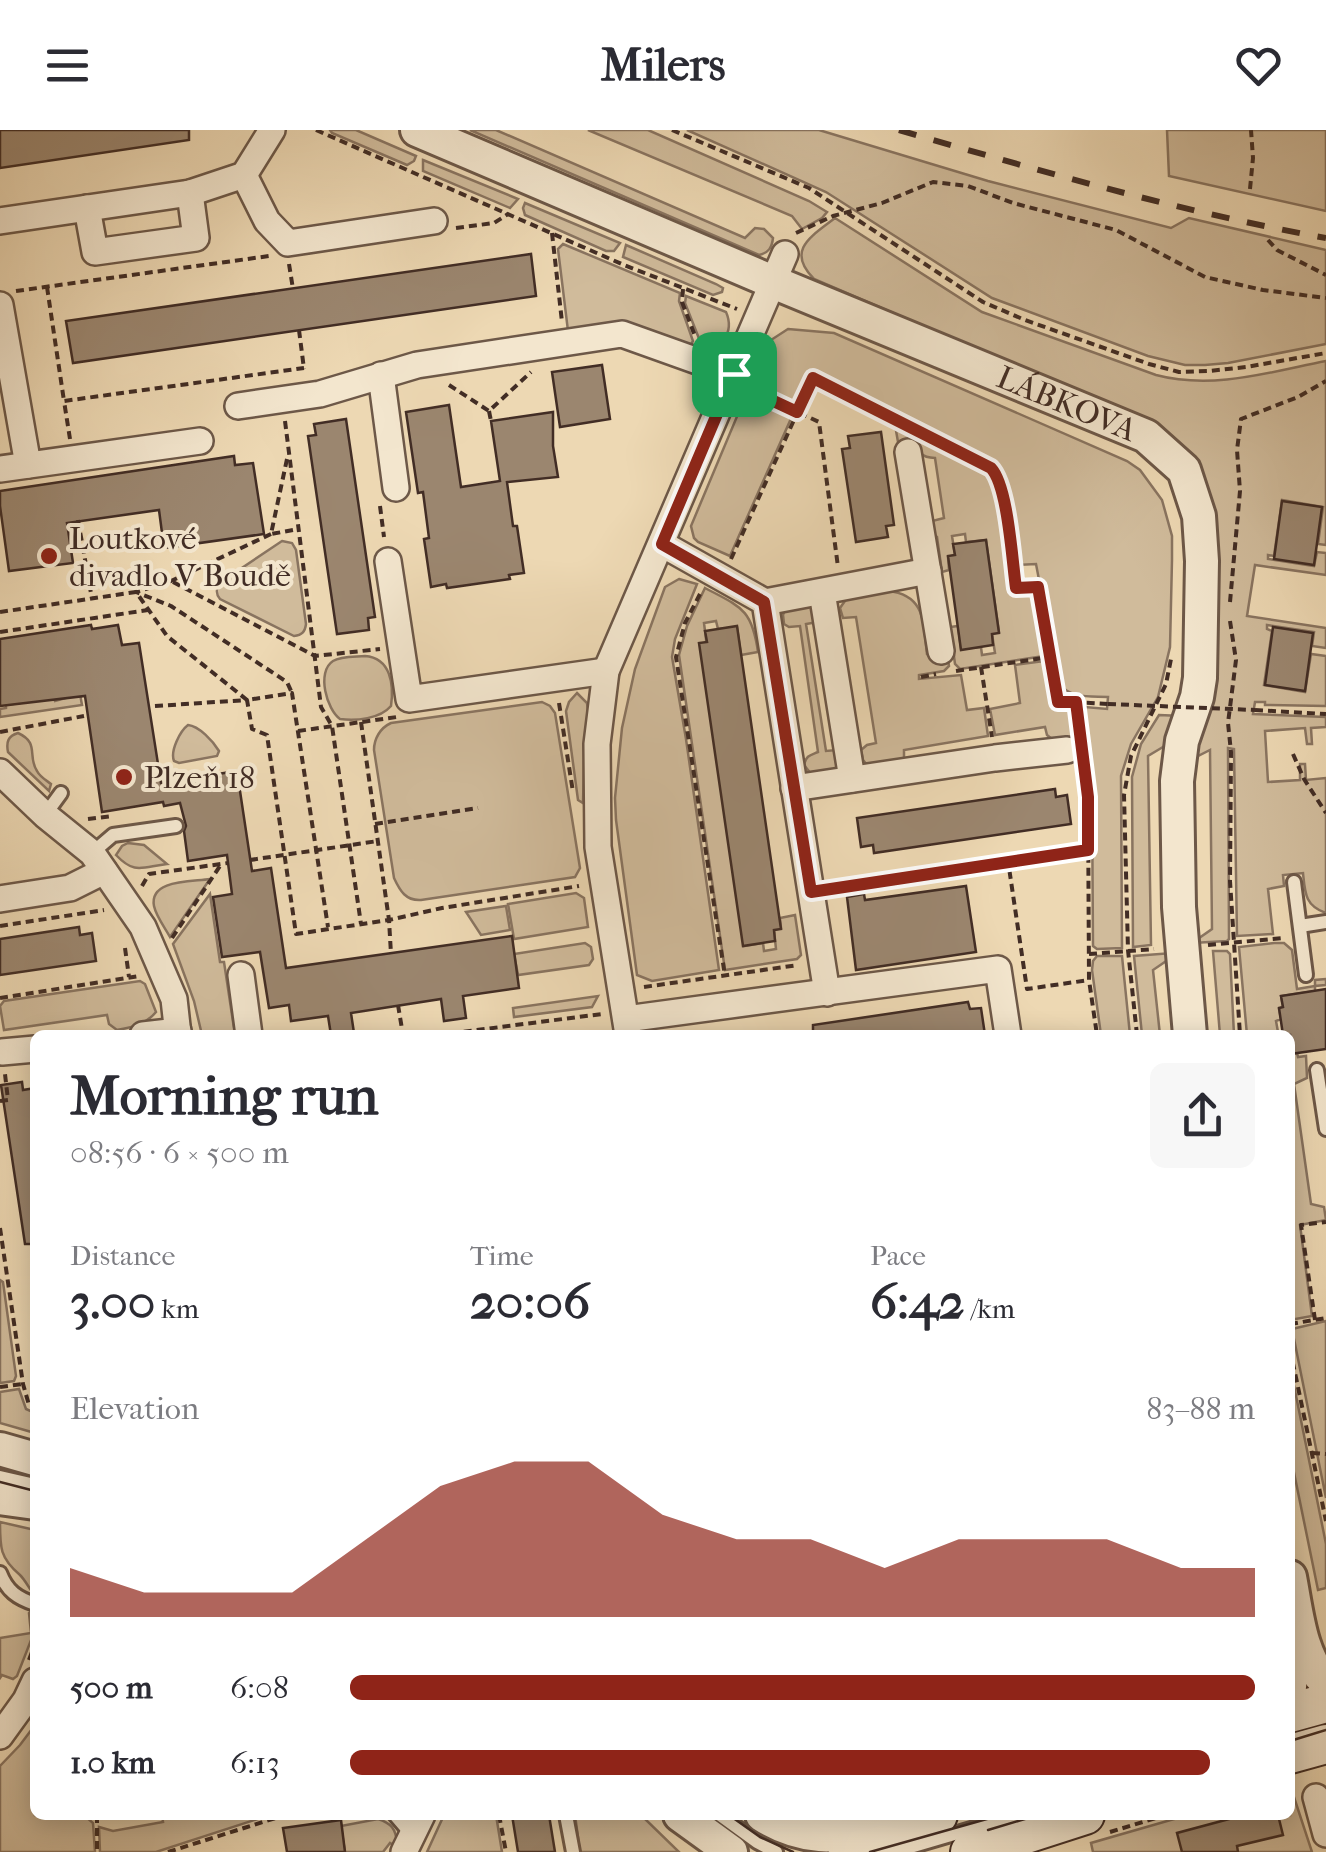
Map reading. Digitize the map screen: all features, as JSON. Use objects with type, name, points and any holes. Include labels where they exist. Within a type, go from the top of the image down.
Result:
[{"type":"main road","points":[[1295,1711],[1326,1702]]},
{"type":"main road","points":[[1295,1753],[1326,1744]]},
{"type":"main road","points":[[848,1852],[890,1842],[929,1820]]},
{"type":"main road","points":[[970,1852],[1069,1820]]},
{"type":"street","points":[[0,221],[190,192],[244,175],[272,130]]},
{"type":"street","name":"LÁBKOVA","points":[[416,130],[784,257],[1146,436],[1184,470],[1198,516],[1202,561],[1200,678],[1182,740],[1177,782],[1179,907],[1190,1030]]},
{"type":"street","points":[[244,175],[267,221],[288,243],[445,225]]},
{"type":"street","points":[[86,208],[95,252],[196,238],[190,192]]},
{"type":"street","points":[[784,257],[606,672],[597,744],[598,847],[625,1014],[998,969],[1007,1030]]},
{"type":"street","points":[[6,298],[28,465]]},
{"type":"street","points":[[238,406],[320,394],[417,365],[622,334],[734,374]]},
{"type":"street","points":[[381,375],[388,498]]},
{"type":"street","points":[[0,469],[200,441]]},
{"type":"street","points":[[900,443],[928,571],[943,665]]},
{"type":"street","points":[[662,544],[764,602],[928,571]]},
{"type":"street","points":[[388,561],[409,699],[606,672]]},
{"type":"street","points":[[832,590],[852,779]]},
{"type":"street","points":[[764,602],[827,992]]},
{"type":"street","points":[[794,788],[1077,745]]},
{"type":"street","points":[[0,772],[98,862],[144,927],[174,999],[178,1030]]},
{"type":"street","points":[[0,898],[70,888],[98,862]]},
{"type":"street","points":[[242,974],[248,1030]]},
{"type":"street","points":[[2,1052],[30,1049]]},
{"type":"street","points":[[0,1449],[30,1457]]},
{"type":"street","points":[[0,1498],[30,1503]]},
{"type":"street","points":[[1295,1600],[1307,1653],[1326,1683]]},
{"type":"street","points":[[0,1736],[30,1692]]},
{"type":"street","points":[[1316,1798],[1326,1834]]},
{"type":"street","points":[[687,1820],[731,1852]]},
{"type":"street","points":[[775,1836],[798,1833],[890,1842]]},
{"type":"lane","points":[[45,814],[61,793]]},
{"type":"lane","points":[[98,862],[113,835],[176,826]]},
{"type":"lane","points":[[1294,882],[1306,974]]},
{"type":"lane","points":[[1300,926],[1326,922]]},
{"type":"lane","points":[[1317,1070],[1326,1129]]},
{"type":"lane","points":[[0,1476],[30,1484]]},
{"type":"lane","points":[[0,1573],[4,1585],[17,1598],[30,1602]]},
{"type":"lane","points":[[567,1820],[572,1852]]},
{"type":"lane","points":[[727,1820],[757,1842],[775,1836]]},
{"type":"lane","points":[[890,1842],[995,1820]]},
{"type":"path","points":[[316,130],[758,317]]},
{"type":"path","points":[[672,130],[809,188],[984,302],[1149,364],[1179,372],[1246,367],[1326,352]]},
{"type":"path","points":[[1250,189],[1251,130]]},
{"type":"path","points":[[784,257],[847,211],[882,203],[933,182],[968,186],[1013,203],[1116,230],[1205,277],[1326,298]]},
{"type":"path","points":[[445,225],[494,223],[508,214]]},
{"type":"path","points":[[552,232],[564,342]]},
{"type":"path","points":[[1268,240],[1277,250],[1326,275]]},
{"type":"path","points":[[287,253],[293,288]]},
{"type":"path","points":[[6,298],[46,286],[269,256]]},
{"type":"path","points":[[46,286],[72,459]]},
{"type":"path","points":[[684,288],[682,302],[701,362]]},
{"type":"path","points":[[64,401],[304,368],[299,330]]},
{"type":"path","points":[[489,411],[534,370]]},
{"type":"path","points":[[734,374],[750,390],[819,422],[832,590]]},
{"type":"path","points":[[725,976],[676,657],[684,622],[717,575],[813,378],[991,468],[999,478],[1016,588],[1038,587],[1058,702],[1326,714]]},
{"type":"path","points":[[1240,1030],[1230,881],[1232,752],[1228,723],[1236,660],[1229,616],[1240,491],[1237,450],[1241,419],[1298,397],[1326,381]]},
{"type":"path","points":[[446,382],[489,411],[491,421]]},
{"type":"path","points":[[890,419],[900,443]]},
{"type":"path","points":[[271,534],[288,454]]},
{"type":"path","points":[[292,484],[322,707],[332,726],[361,924]]},
{"type":"path","points":[[388,498],[388,561]]},
{"type":"path","points":[[78,520],[92,598]]},
{"type":"path","points":[[0,612],[136,592],[171,581],[271,534],[300,530]]},
{"type":"path","points":[[171,581],[315,656],[390,648]]},
{"type":"path","points":[[136,592],[167,636],[247,700],[252,729],[267,736],[296,934],[604,882]]},
{"type":"path","points":[[136,592],[171,606],[287,682],[292,693],[328,929]]},
{"type":"path","points":[[0,632],[148,610]]},
{"type":"path","points":[[1136,1030],[1128,950],[1124,795],[1131,756],[1166,684],[1172,656]]},
{"type":"path","points":[[921,676],[943,665],[981,667],[1050,657]]},
{"type":"path","points":[[981,667],[991,729]]},
{"type":"path","points":[[154,706],[292,693]]},
{"type":"path","points":[[558,696],[572,790]]},
{"type":"path","points":[[1076,702],[1077,745],[1088,797],[1089,980],[1096,1030]]},
{"type":"path","points":[[0,732],[84,716]]},
{"type":"path","points":[[298,731],[400,716]]},
{"type":"path","points":[[360,722],[390,920],[390,954]]},
{"type":"path","points":[[1293,754],[1326,812]]},
{"type":"path","points":[[376,824],[478,808]]},
{"type":"path","points":[[250,860],[378,841]]},
{"type":"path","points":[[811,892],[1088,850]]},
{"type":"path","points":[[1008,861],[1027,989],[1089,980]]},
{"type":"path","points":[[0,998],[130,978],[160,967],[222,864]]},
{"type":"path","points":[[123,935],[130,978]]},
{"type":"path","points":[[1233,942],[1274,939]]},
{"type":"path","points":[[1089,954],[1146,950]]},
{"type":"path","points":[[483,1030],[625,1014],[725,976],[823,962]]},
{"type":"path","points":[[398,1006],[402,1030]]},
{"type":"path","points":[[1314,1320],[1301,1226],[1326,1222]]},
{"type":"path","points":[[0,1228],[30,1406]]},
{"type":"path","points":[[1295,1323],[1326,1318]]},
{"type":"path","points":[[1295,1373],[1326,1520]]},
{"type":"path","points":[[0,1388],[24,1384]]},
{"type":"path","points":[[1312,1453],[1326,1454]]},
{"type":"path","points":[[97,1820],[98,1852]]},
{"type":"path","points":[[168,1852],[269,1820]]},
{"type":"path","points":[[500,1820],[506,1852]]},
{"type":"shaded area","points":[[330,130],[356,130],[416,156],[407,165]]},
{"type":"shaded area","points":[[470,130],[496,130],[745,238],[755,228],[764,229],[773,238],[772,244],[759,255]]},
{"type":"shaded area","points":[[588,130],[648,130],[827,212],[802,229],[792,216]]},
{"type":"shaded area","points":[[687,130],[819,130],[988,181],[1171,228],[1189,218],[1326,250],[1326,344],[1205,365],[1185,365],[1148,356],[992,298],[826,192]]},
{"type":"shaded area","points":[[1167,130],[1326,130],[1326,211],[1169,176]]},
{"type":"shaded area","points":[[423,160],[518,199],[510,208],[423,171]]},
{"type":"shaded area","points":[[525,203],[620,243],[614,251],[606,251],[525,215]]},
{"type":"shaded area","points":[[835,218],[982,312],[1156,375],[1220,380],[1326,361],[1326,545],[1318,544],[1323,507],[1282,500],[1274,556],[1268,555],[1268,559],[1314,566],[1317,552],[1326,553],[1326,575],[1255,565],[1247,616],[1326,628],[1326,648],[1312,646],[1314,632],[1267,625],[1272,631],[1264,685],[1305,692],[1311,654],[1326,656],[1326,706],[1255,702],[1253,714],[1326,717],[1326,727],[1311,728],[1312,744],[1307,744],[1305,728],[1265,731],[1268,782],[1300,780],[1300,764],[1305,764],[1306,780],[1326,778],[1326,913],[1310,903],[1303,873],[1283,875],[1284,886],[1268,889],[1273,934],[1237,936],[1234,749],[1228,748],[1229,939],[1192,943],[1212,929],[1210,750],[1190,760],[1216,531],[1117,409],[814,279],[802,260],[802,252],[805,244]]},
{"type":"shaded area","points":[[563,244],[680,293],[679,301],[693,341],[690,346],[568,331],[558,249]]},
{"type":"shaded area","points":[[626,245],[716,284],[723,288],[722,292],[713,295],[623,257]]},
{"type":"shaded area","points":[[686,296],[726,312],[729,326],[725,338],[715,344],[700,341],[685,303]]},
{"type":"shaded area","points":[[788,329],[834,333],[1127,461],[1140,470],[1162,500],[1172,536],[1170,647],[1158,697],[1131,744],[1121,776],[1122,948],[1093,946],[1092,792],[1081,710],[1107,709],[1108,697],[1075,694],[1059,684],[1036,564],[1016,565],[1002,475],[814,375],[796,409],[753,387],[751,383],[771,340]]},
{"type":"shaded area","points":[[752,394],[793,414],[730,556],[698,542],[691,526],[746,395]]},
{"type":"shaded area","points":[[895,425],[990,471],[997,480],[1014,591],[1035,590],[1047,652],[1044,656],[960,669],[955,664],[950,627],[958,626],[961,649],[981,647],[982,655],[995,653],[992,634],[999,632],[986,540],[966,542],[965,534],[952,536],[955,555],[948,557],[949,570],[942,572],[937,537],[931,537],[929,525],[944,518],[935,458],[921,454],[916,441],[898,442]]},
{"type":"shaded area","points":[[282,541],[292,543],[296,550],[306,624],[303,633],[294,636],[220,599],[217,593],[221,582]]},
{"type":"shaded area","points":[[679,579],[697,584],[672,657],[719,970],[652,981],[637,975],[615,798],[622,728],[635,669],[665,587]]},
{"type":"shaded area","points":[[705,588],[743,611],[758,652],[741,655],[737,627],[718,629],[716,621],[704,623],[744,946],[763,943],[764,951],[776,949],[774,930],[781,928],[780,918],[795,915],[801,955],[797,959],[725,970],[679,655],[687,626]]},
{"type":"shaded area","points":[[888,591],[910,598],[916,605],[923,621],[927,654],[947,652],[949,666],[944,671],[919,675],[919,679],[961,675],[967,710],[984,708],[988,736],[904,750],[904,758],[869,767],[861,750],[876,743],[856,617],[843,618],[840,608],[847,598]]},
{"type":"shaded area","points":[[812,605],[818,622],[806,624],[826,751],[837,750],[842,759],[837,773],[812,775],[804,765],[807,757],[818,752],[800,626],[784,624],[783,615],[785,609]]},
{"type":"shaded area","points":[[365,656],[380,662],[389,674],[391,706],[367,718],[340,719],[325,691],[325,673],[340,658]]},
{"type":"shaded area","points":[[1044,661],[1049,664],[1055,710],[1073,712],[1079,756],[1072,762],[1069,742],[1052,739],[1045,727],[995,735],[990,709],[1020,703],[1015,665]]},
{"type":"shaded area","points":[[577,693],[587,703],[589,718],[583,803],[578,800],[566,711]]},
{"type":"shaded area","points":[[80,694],[82,705],[0,717],[0,709],[6,705],[54,698],[55,701]]},
{"type":"shaded area","points":[[542,702],[555,713],[580,868],[575,877],[421,900],[407,897],[394,878],[374,750],[378,734],[391,723]]},
{"type":"shaded area","points":[[1159,715],[1181,716],[1168,744],[1148,756],[1151,945],[1133,947],[1132,777],[1141,744]]},
{"type":"shaded area","points":[[188,725],[209,739],[219,751],[217,756],[174,761],[173,752]]},
{"type":"shaded area","points":[[18,733],[29,741],[37,771],[51,784],[49,791],[8,752],[8,740]]},
{"type":"shaded area","points":[[128,843],[144,845],[167,864],[139,868],[128,865],[116,855]]},
{"type":"shaded area","points":[[210,879],[170,937],[154,906],[158,891],[165,886]]},
{"type":"shaded area","points":[[576,893],[584,898],[588,927],[514,939],[508,904]]},
{"type":"shaded area","points":[[210,894],[234,1030],[201,1030],[173,944]]},
{"type":"shaded area","points":[[506,906],[510,930],[481,935],[466,912]]},
{"type":"shaded area","points":[[585,943],[591,947],[593,959],[589,965],[518,975],[514,954]]},
{"type":"shaded area","points":[[1284,943],[1292,950],[1297,989],[1315,986],[1315,991],[1281,996],[1283,1007],[1279,1009],[1281,1019],[1276,1021],[1278,1030],[1247,1030],[1239,947]]},
{"type":"shaded area","points":[[1213,951],[1227,951],[1234,1030],[1220,1030]]},
{"type":"shaded area","points":[[1172,953],[1153,970],[1159,1030],[1141,1030],[1134,956]]},
{"type":"shaded area","points":[[1097,956],[1122,956],[1129,1030],[1100,1030],[1093,961]]},
{"type":"shaded area","points":[[1326,979],[1326,985],[1315,986],[1315,980]]},
{"type":"shaded area","points":[[140,981],[145,984],[156,1012],[138,1025],[117,1030],[109,1024],[107,1015],[4,1030],[0,1006],[4,1001]]},
{"type":"shaded area","points":[[598,996],[592,1007],[514,1017],[513,1008]]},
{"type":"shaded area","points":[[1295,1053],[1306,1056],[1307,1078],[1295,1084]]},
{"type":"shaded area","points":[[1295,1091],[1311,1204],[1324,1207],[1326,1220],[1300,1225],[1312,1316],[1295,1319]]},
{"type":"shaded area","points":[[0,1280],[16,1376],[14,1381],[0,1383]]},
{"type":"shaded area","points":[[1326,1321],[1326,1498],[1295,1344],[1295,1328]]},
{"type":"shaded area","points":[[19,1389],[30,1411],[30,1432],[0,1423],[0,1392]]},
{"type":"shaded area","points":[[1295,1391],[1326,1544],[1326,1588],[1318,1590],[1295,1477]]},
{"type":"shaded area","points":[[0,1522],[30,1529],[30,1588],[5,1558]]},
{"type":"shaded area","points":[[30,1633],[30,1643],[13,1679],[2,1675],[0,1678],[0,1638]]},
{"type":"shaded area","points":[[30,1732],[30,1820],[90,1820],[95,1852],[0,1852],[0,1766]]},
{"type":"shaded area","points":[[1295,1800],[1312,1852],[1093,1852],[1091,1843],[1171,1820],[1295,1820]]},
{"type":"shaded area","points":[[255,1820],[156,1852],[100,1852],[99,1827],[113,1831],[163,1822]]},
{"type":"shaded area","points":[[380,1820],[394,1830],[397,1843],[390,1843],[383,1852],[345,1852],[341,1826]]},
{"type":"shaded area","points":[[442,1820],[497,1820],[502,1852],[427,1852]]},
{"type":"shaded area","points":[[576,1820],[646,1820],[679,1852],[580,1852]]},
{"type":"building","points":[[0,130],[189,130],[189,140],[0,168]]},
{"type":"building","points":[[531,254],[536,296],[73,363],[66,321]]},
{"type":"building","points":[[602,365],[610,419],[560,427],[552,372]]},
{"type":"building","points":[[449,405],[461,487],[500,481],[491,421],[553,412],[558,477],[507,482],[524,573],[509,575],[510,579],[431,587],[423,492],[418,493],[406,412]]},
{"type":"building","points":[[346,419],[375,617],[368,618],[369,630],[337,634],[308,436],[316,435],[314,424]]},
{"type":"building","points":[[881,432],[894,525],[886,526],[888,537],[856,542],[842,449],[850,448],[848,436]]},
{"type":"building","points":[[234,456],[235,465],[253,463],[264,534],[164,548],[159,510],[67,523],[73,563],[9,571],[0,491]]},
{"type":"building","points":[[1282,501],[1322,507],[1314,565],[1274,559]]},
{"type":"building","points":[[986,540],[999,633],[992,634],[993,645],[961,650],[948,556],[955,555],[953,544]]},
{"type":"building","points":[[91,625],[92,629],[118,625],[122,645],[139,643],[161,783],[237,771],[252,871],[271,868],[286,968],[512,936],[519,988],[463,996],[466,1018],[444,1021],[441,999],[351,1013],[354,1030],[330,1030],[328,1016],[291,1021],[289,1005],[269,1008],[260,952],[222,957],[213,897],[232,894],[227,855],[188,861],[180,803],[102,812],[85,696],[0,706],[0,639]]},
{"type":"building","points":[[737,626],[781,929],[774,930],[775,941],[743,946],[699,643],[707,642],[705,631]]},
{"type":"building","points":[[1273,627],[1313,633],[1305,691],[1265,685]]},
{"type":"building","points":[[1055,789],[1056,797],[1067,795],[1071,824],[874,853],[873,845],[861,847],[857,818]]},
{"type":"building","points":[[966,886],[976,952],[856,970],[847,897],[864,894],[865,900]]},
{"type":"building","points":[[79,927],[80,935],[92,933],[96,961],[0,975],[0,939]]},
{"type":"building","points":[[1326,989],[1326,1049],[1295,1053],[1295,1030],[1282,1030],[1281,996]]},
{"type":"building","points":[[968,1002],[970,1009],[981,1008],[984,1030],[813,1030],[813,1025]]},
{"type":"building","points":[[22,1082],[23,1090],[30,1089],[30,1244],[25,1244],[1,1085]]},
{"type":"building","points":[[341,1820],[345,1852],[287,1852],[283,1828]]},
{"type":"building","points":[[513,1820],[550,1820],[555,1852],[518,1852]]},
{"type":"building","points":[[1225,1820],[1279,1820],[1283,1835],[1237,1846],[1238,1852],[1182,1852],[1177,1833]]},
{"type":"tram line","points":[[0,1482],[30,1490]]},
{"type":"tram line","points":[[1295,1739],[1326,1730]]},
{"type":"tram line","points":[[736,1820],[760,1837],[793,1852]]},
{"type":"tram line","points":[[870,1852],[983,1820]]},
{"type":"tram line","points":[[988,1830],[1021,1820]]},
{"type":"railway","points":[[899,130],[1165,203],[1326,238]]},
{"type":"place","name":"Loutkové divadlo V Boudě","points":[[49,556]]},
{"type":"place","name":"Plzeň 18","points":[[124,777]]},
{"type":"route","points":[[734,374],[750,390],[797,412],[813,378],[996,473],[1016,588],[1038,587],[1058,702],[1076,702],[1088,797],[1088,850],[811,892],[764,602],[662,544],[734,374]]}]
